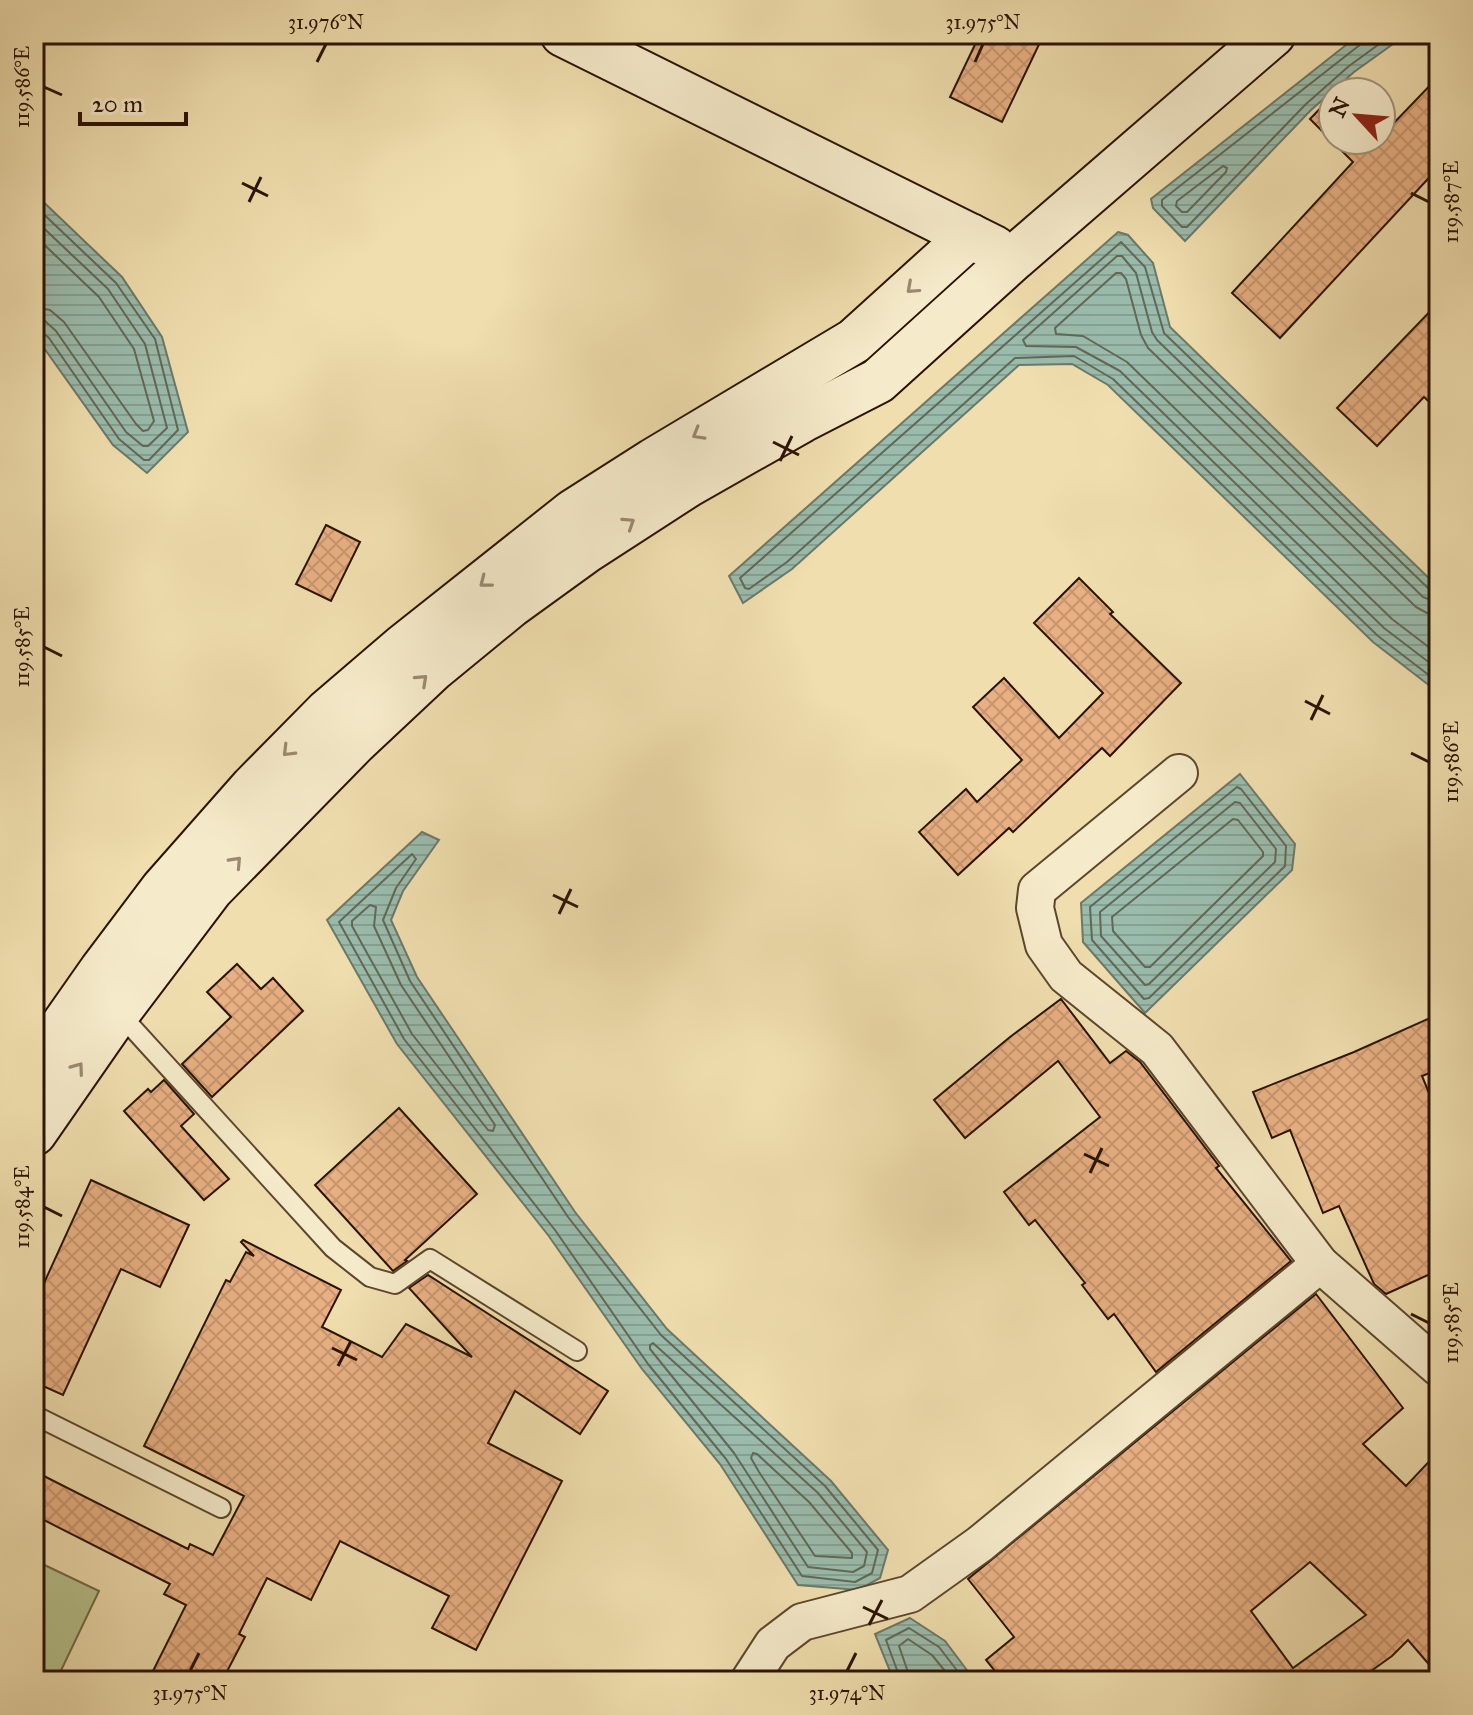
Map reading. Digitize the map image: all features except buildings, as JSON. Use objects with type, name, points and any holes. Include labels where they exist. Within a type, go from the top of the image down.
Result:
[{"type":"main road","points":[[563,34],[1014,258]]},
{"type":"main road","points":[[34,1133],[118,1012],[211,889],[285,811],[433,669],[511,605],[689,484],[878,381],[1014,258],[1273,34]]},
{"type":"main road","points":[[34,1067],[163,889],[253,787],[327,712],[404,646],[573,512],[854,341],[970,236]]},
{"type":"street","points":[[1179,773],[1037,890],[1035,908],[1044,945],[1066,976],[1157,1049],[1320,1264],[1439,1368]]},
{"type":"street","points":[[749,1681],[773,1644],[802,1622],[910,1594],[980,1544],[1320,1264]]},
{"type":"lane","points":[[118,1012],[333,1248],[370,1277],[395,1284],[430,1259],[577,1351]]},
{"type":"lane","points":[[34,1415],[221,1508]]},
{"type":"green space","points":[[34,1560],[99,1591],[56,1681],[34,1681]]},
{"type":"water","points":[[1360,34],[1407,34],[1349,76],[1317,76],[1317,105],[1185,241],[1153,208],[1151,199]]},
{"type":"water","points":[[34,193],[122,277],[162,337],[188,432],[147,473],[113,445],[34,334]]},
{"type":"water","points":[[1118,232],[1128,235],[1153,263],[1170,327],[1439,588],[1439,693],[1373,642],[1108,385],[1072,364],[1019,365],[792,569],[743,603],[729,576]]},
{"type":"water","points":[[1240,774],[1295,844],[1292,870],[1145,1013],[1083,942],[1081,903]]},
{"type":"water","points":[[422,832],[439,840],[403,891],[391,920],[417,977],[575,1212],[667,1329],[831,1481],[888,1550],[880,1578],[858,1590],[798,1585],[720,1464],[642,1369],[548,1235],[397,1044],[327,920]]},
{"type":"water","points":[[910,1618],[945,1641],[975,1681],[894,1681],[875,1634]]}]
